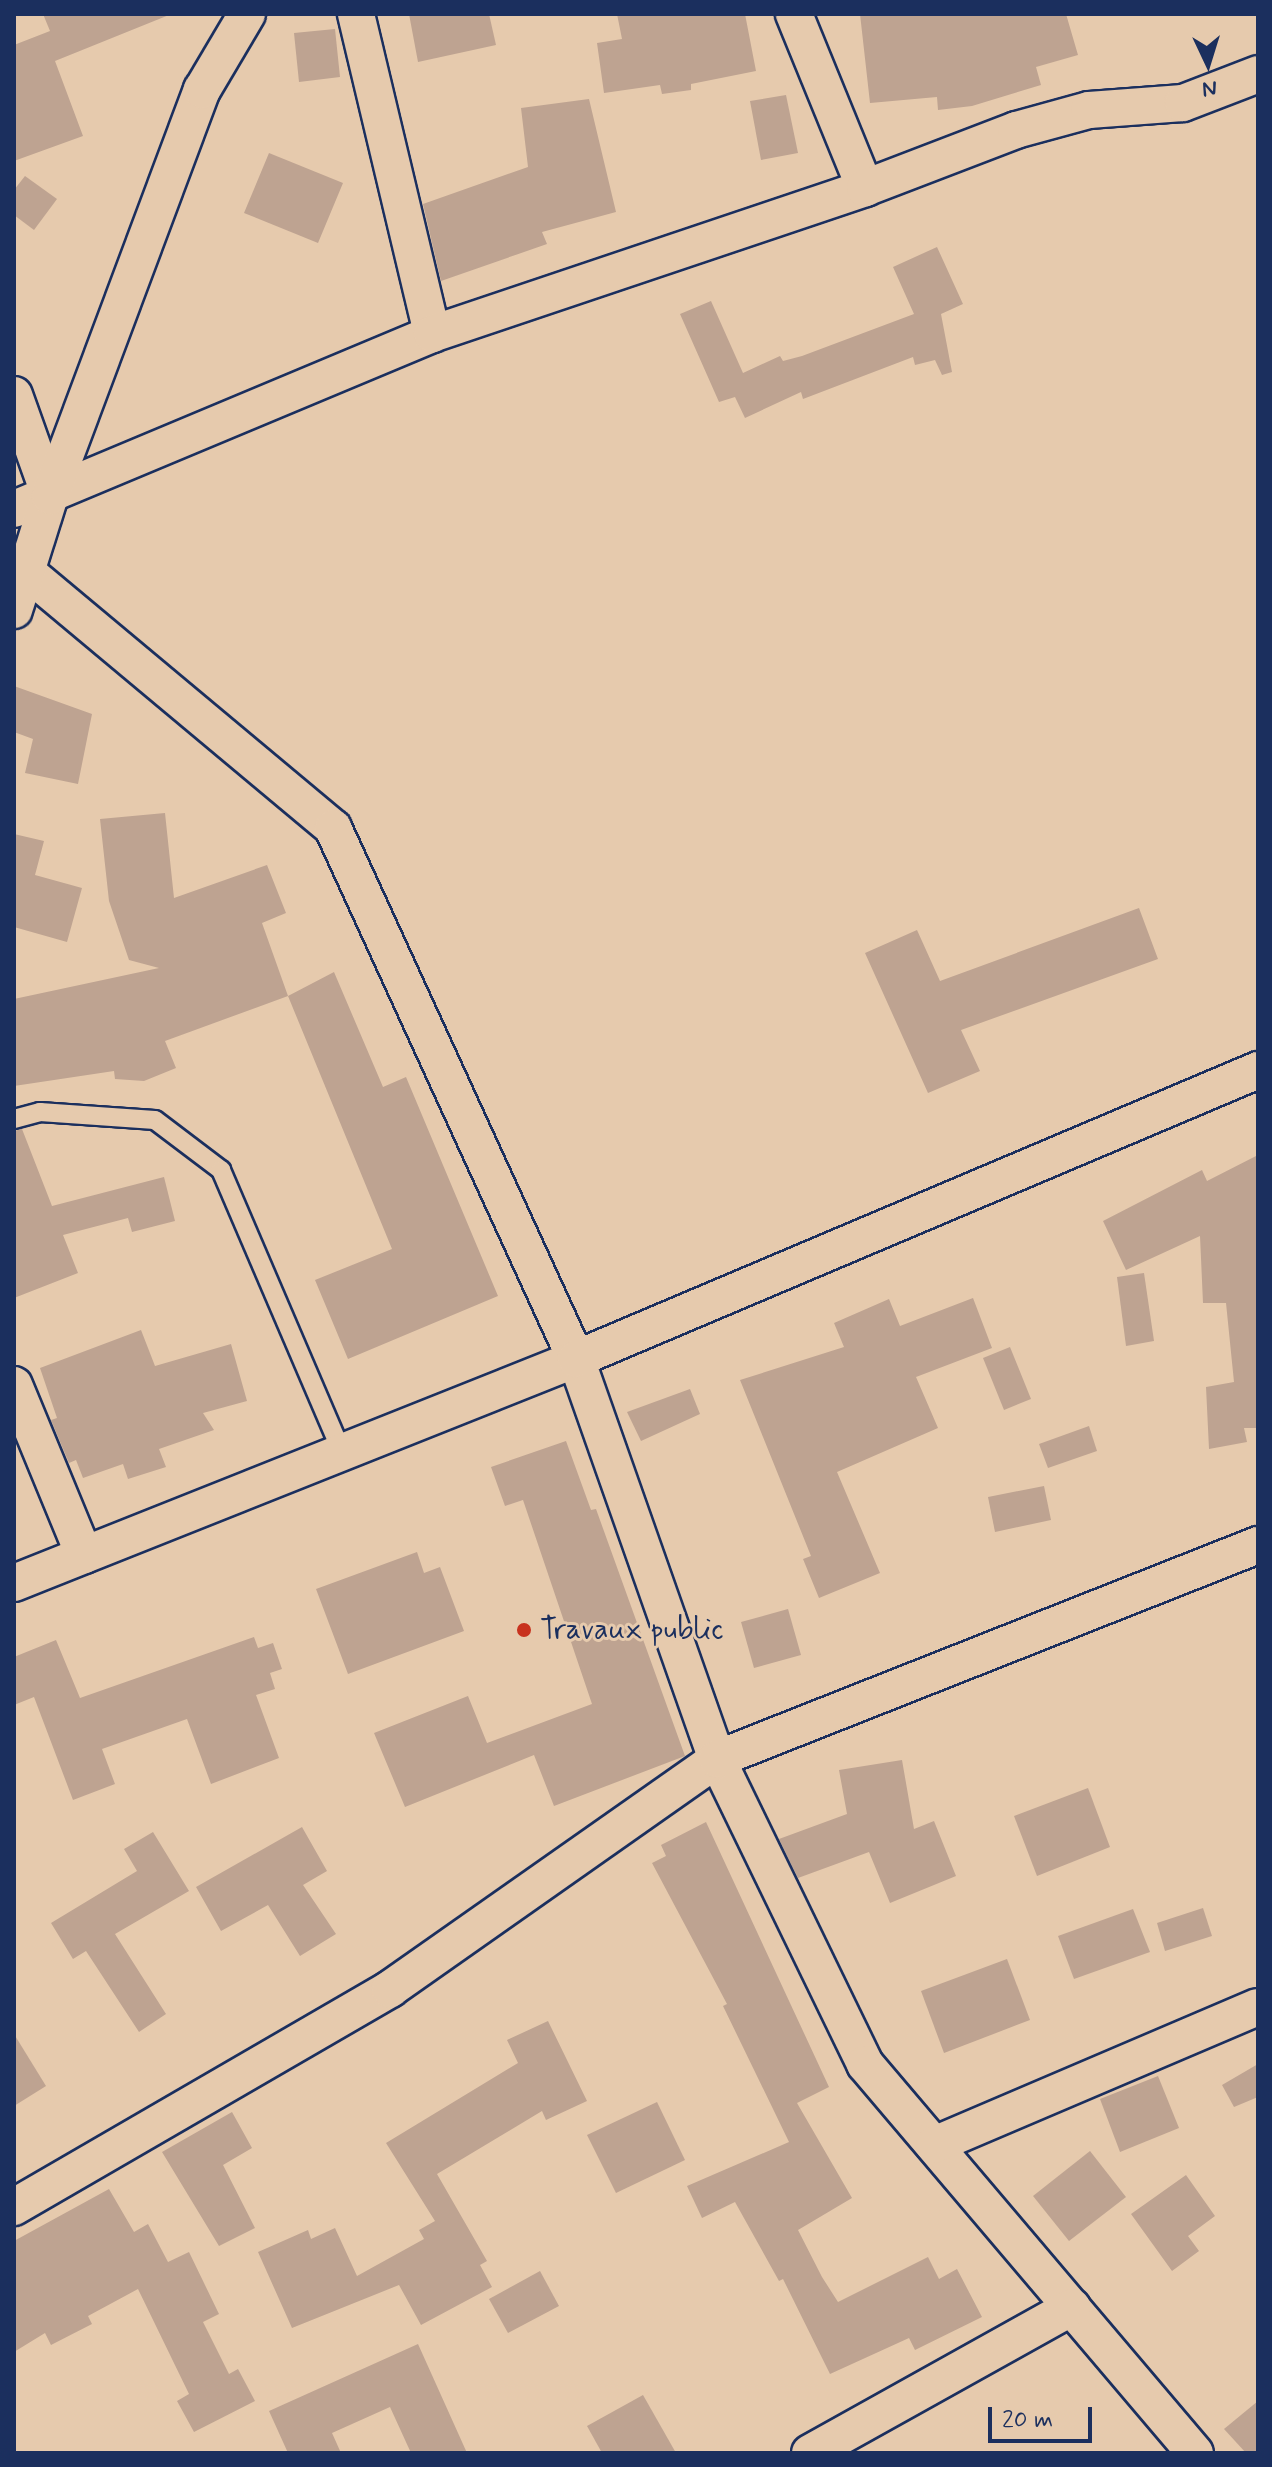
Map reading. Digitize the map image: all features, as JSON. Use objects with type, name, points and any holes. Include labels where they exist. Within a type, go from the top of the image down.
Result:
[{"type":"street","points":[[14,610],[50,496],[202,90],[247,14]]},
{"type":"street","points":[[356,14],[432,334]]},
{"type":"street","points":[[794,14],[865,188]]},
{"type":"street","points":[[14,509],[432,334],[865,188],[1016,130],[1089,110],[1183,103],[1258,74]]},
{"type":"street","points":[[14,395],[50,496]]},
{"type":"street","points":[[27,572],[333,828],[576,1359],[717,1759],[865,2064],[1195,2453]]},
{"type":"street","points":[[14,1583],[576,1359],[1258,1070]]},
{"type":"street","points":[[14,1385],[84,1555]]},
{"type":"street","points":[[14,2207],[390,1989],[717,1759],[1258,1545]]},
{"type":"street","points":[[934,2145],[1258,2007]]},
{"type":"street","points":[[810,2453],[1072,2307]]},
{"type":"lane","points":[[14,1119],[40,1112],[155,1120],[221,1170],[342,1452]]},
{"type":"building","points":[[43,14],[169,15],[55,61],[83,136],[14,161],[14,45],[50,31]]},
{"type":"building","points":[[409,14],[489,14],[496,45],[418,62]]},
{"type":"building","points":[[617,14],[745,14],[756,71],[691,84],[691,90],[662,94],[660,85],[604,93],[597,43],[622,39]]},
{"type":"building","points":[[860,14],[1066,14],[1078,55],[1036,67],[1041,85],[972,106],[938,110],[937,97],[870,103]]},
{"type":"building","points":[[335,29],[340,77],[299,82],[294,33]]},
{"type":"building","points":[[786,95],[798,153],[761,160],[750,101]]},
{"type":"building","points":[[589,99],[616,212],[542,232],[547,244],[441,281],[423,204],[528,167],[521,108]]},
{"type":"building","points":[[269,153],[343,183],[318,243],[244,213]]},
{"type":"building","points":[[25,176],[57,199],[34,230],[14,215],[14,190]]},
{"type":"building","points":[[937,247],[963,304],[941,314],[952,372],[942,375],[935,360],[915,365],[913,357],[803,399],[801,392],[745,418],[735,397],[719,402],[680,314],[711,301],[743,373],[780,356],[783,361],[802,356],[914,314],[893,267]]},
{"type":"building","points":[[14,686],[92,714],[78,784],[25,773],[33,739],[14,732]]},
{"type":"building","points":[[165,813],[174,898],[267,865],[286,913],[262,923],[288,996],[165,1041],[176,1068],[144,1081],[115,1079],[114,1071],[14,1086],[14,999],[159,968],[129,960],[109,901],[100,819]]},
{"type":"building","points":[[14,834],[44,841],[35,875],[82,888],[67,942],[14,927]]},
{"type":"building","points":[[1139,908],[1158,959],[961,1030],[980,1071],[928,1093],[865,953],[917,930],[940,981]]},
{"type":"building","points":[[334,972],[383,1087],[406,1077],[498,1296],[348,1359],[315,1280],[392,1249],[288,996]]},
{"type":"building","points":[[22,1129],[52,1206],[164,1177],[175,1221],[132,1232],[128,1218],[63,1235],[78,1273],[14,1298],[14,1131]]},
{"type":"building","points":[[1258,1155],[1258,1428],[1244,1428],[1247,1442],[1209,1449],[1206,1387],[1234,1382],[1226,1303],[1203,1303],[1200,1236],[1126,1270],[1103,1221],[1202,1170],[1207,1181]]},
{"type":"building","points":[[1144,1273],[1154,1341],[1126,1346],[1117,1277]]},
{"type":"building","points":[[973,1298],[992,1348],[916,1377],[938,1428],[837,1472],[880,1573],[819,1598],[803,1559],[811,1556],[740,1380],[844,1347],[834,1323],[889,1299],[900,1326]]},
{"type":"building","points":[[141,1330],[155,1366],[231,1344],[247,1401],[203,1413],[214,1430],[159,1449],[166,1467],[128,1479],[123,1464],[83,1478],[76,1460],[69,1463],[51,1420],[57,1418],[40,1368]]},
{"type":"building","points":[[1010,1347],[1031,1399],[1004,1410],[983,1358]]},
{"type":"building","points":[[690,1389],[700,1414],[641,1441],[627,1412]]},
{"type":"building","points":[[1089,1426],[1097,1451],[1048,1468],[1039,1444]]},
{"type":"building","points":[[566,1441],[591,1510],[596,1509],[685,1756],[554,1806],[534,1755],[405,1807],[374,1733],[468,1696],[487,1743],[592,1704],[523,1500],[505,1506],[491,1467]]},
{"type":"building","points":[[1044,1486],[1051,1520],[995,1532],[988,1497]]},
{"type":"building","points":[[417,1552],[424,1573],[440,1567],[464,1631],[348,1674],[316,1589]]},
{"type":"building","points":[[788,1609],[801,1655],[754,1668],[741,1622]]},
{"type":"building","points":[[254,1637],[258,1648],[273,1643],[282,1669],[270,1673],[275,1689],[256,1695],[279,1758],[211,1784],[187,1719],[102,1749],[115,1784],[73,1800],[34,1697],[14,1705],[14,1657],[56,1640],[80,1698]]},
{"type":"building","points":[[902,1760],[914,1829],[934,1821],[956,1876],[890,1903],[869,1852],[798,1878],[779,1839],[847,1814],[839,1770]]},
{"type":"building","points":[[1088,1788],[1110,1847],[1037,1876],[1014,1816]]},
{"type":"building","points":[[706,1822],[829,2087],[797,2103],[852,2198],[798,2230],[822,2277],[838,2302],[928,2257],[939,2279],[957,2269],[982,2317],[915,2350],[909,2338],[830,2374],[783,2279],[779,2281],[735,2202],[702,2218],[687,2186],[789,2142],[723,2006],[727,2004],[652,1863],[666,1856],[661,1845]]},
{"type":"building","points":[[302,1827],[327,1871],[303,1885],[336,1934],[300,1956],[268,1905],[221,1931],[196,1887]]},
{"type":"building","points":[[153,1832],[189,1891],[115,1934],[166,2014],[139,2032],[86,1951],[73,1959],[51,1923],[137,1871],[124,1849]]},
{"type":"building","points":[[1203,1908],[1212,1936],[1165,1951],[1157,1923]]},
{"type":"building","points":[[1133,1909],[1150,1952],[1074,1979],[1058,1936]]},
{"type":"building","points":[[1007,1959],[1030,2020],[944,2053],[921,1991]]},
{"type":"building","points":[[548,2021],[587,2101],[546,2120],[542,2111],[437,2174],[487,2261],[480,2265],[492,2287],[421,2325],[399,2285],[292,2328],[258,2252],[308,2230],[311,2239],[335,2228],[357,2276],[424,2239],[419,2230],[435,2221],[386,2143],[518,2063],[507,2040]]},
{"type":"building","points":[[14,2034],[46,2086],[14,2106]]},
{"type":"building","points":[[1258,2064],[1258,2097],[1234,2107],[1222,2085]]},
{"type":"building","points":[[1158,2076],[1179,2128],[1120,2152],[1100,2099]]},
{"type":"building","points":[[657,2102],[685,2160],[616,2193],[587,2135]]},
{"type":"building","points":[[232,2112],[252,2148],[223,2165],[255,2228],[219,2246],[162,2152]]},
{"type":"building","points":[[1090,2151],[1126,2197],[1069,2241],[1033,2196]]},
{"type":"building","points":[[1186,2175],[1215,2216],[1188,2236],[1199,2251],[1172,2271],[1131,2214]]},
{"type":"building","points":[[109,2189],[134,2232],[148,2224],[168,2262],[189,2252],[219,2314],[203,2322],[229,2374],[238,2369],[255,2401],[194,2432],[177,2401],[189,2394],[138,2289],[88,2316],[92,2324],[51,2345],[45,2333],[14,2352],[14,2241]]},
{"type":"building","points":[[540,2271],[559,2306],[508,2333],[489,2299]]},
{"type":"building","points":[[418,2344],[467,2453],[411,2453],[390,2407],[332,2433],[341,2453],[288,2453],[269,2411]]},
{"type":"building","points":[[643,2395],[676,2453],[602,2453],[587,2426]]},
{"type":"building","points":[[1258,2401],[1258,2453],[1246,2453],[1224,2429]]},
{"type":"place","name":"Travaux public","points":[[524,1630]]}]
